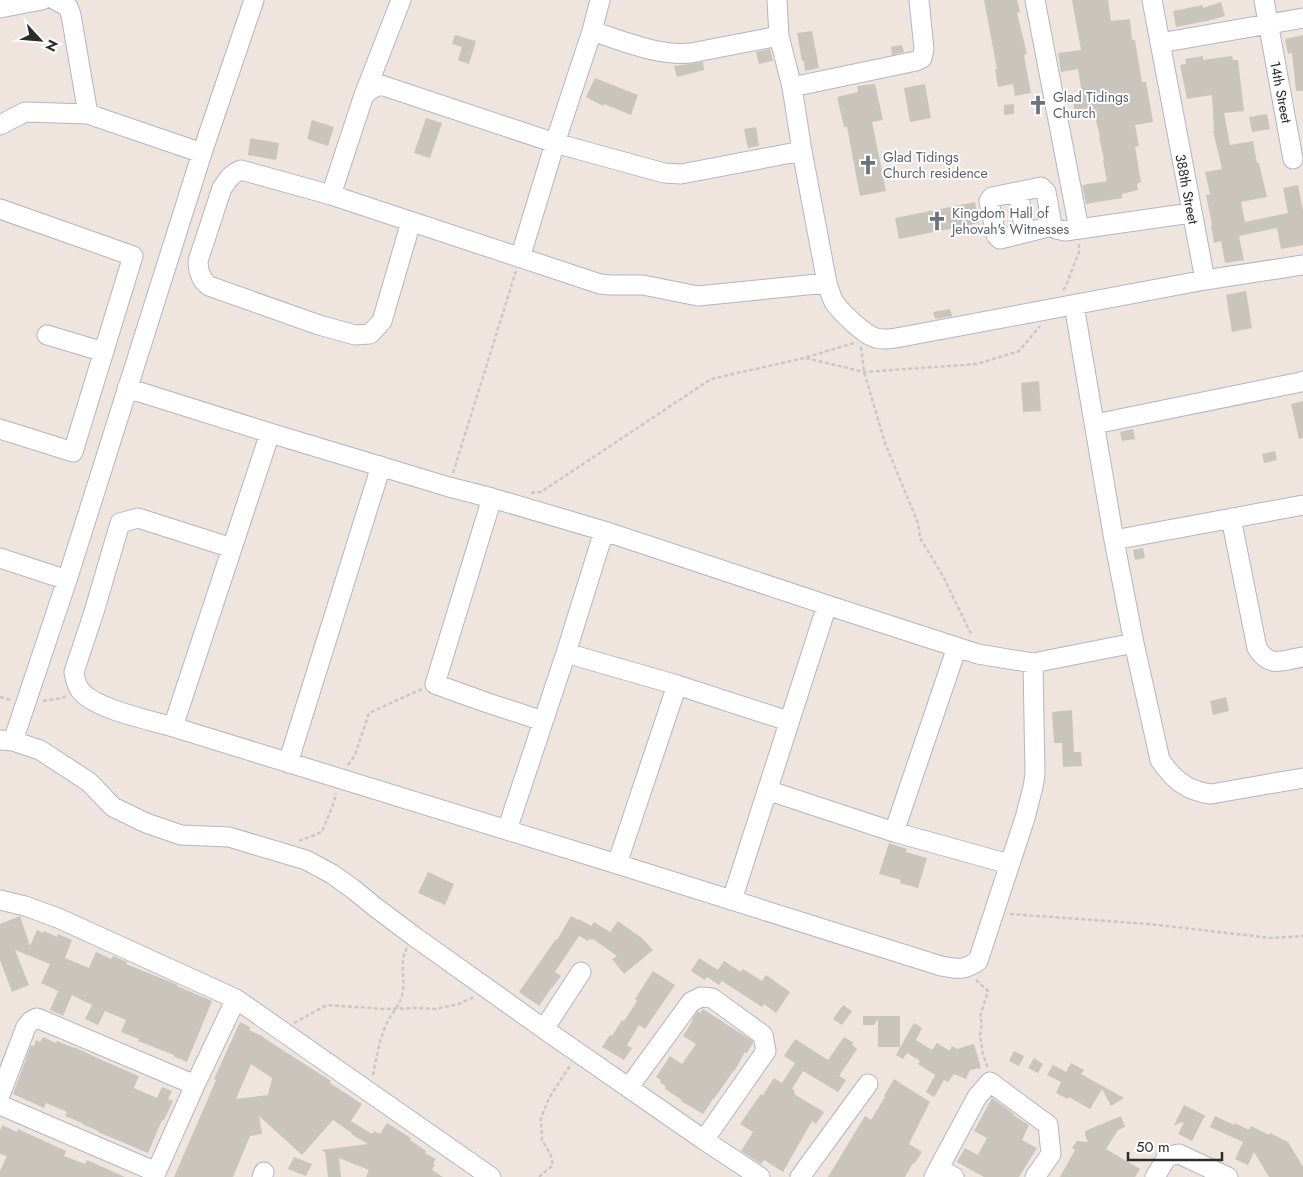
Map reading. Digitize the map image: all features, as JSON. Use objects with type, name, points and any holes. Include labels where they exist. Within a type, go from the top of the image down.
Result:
[{"type":"street","points":[[0,8],[42,0]]},
{"type":"street","points":[[55,0],[68,7],[71,15],[88,114]]},
{"type":"street","points":[[254,0],[202,153],[26,705],[7,740],[40,750],[89,782],[113,806],[146,823],[181,835],[229,837],[306,860],[332,874],[415,937],[544,1029],[760,1177]]},
{"type":"street","points":[[331,195],[364,95],[401,0]]},
{"type":"street","points":[[520,258],[592,31],[600,0]]},
{"type":"street","points":[[777,0],[779,36],[792,87],[827,283],[834,301],[867,334],[876,338],[886,339],[1205,280],[1302,268]]},
{"type":"street","points":[[792,87],[916,61],[922,58],[924,49],[919,0]]},
{"type":"street","points":[[1035,0],[1079,229]]},
{"type":"street","name":"388th Street","points":[[1152,0],[1205,280]]},
{"type":"street","name":"14th Street","points":[[1264,0],[1293,159]]},
{"type":"street","points":[[1160,43],[1303,18]]},
{"type":"street","points":[[592,31],[652,50],[680,54],[779,36]]},
{"type":"street","points":[[364,95],[381,85],[555,143],[664,173],[681,174],[802,151]]},
{"type":"street","points":[[0,125],[25,112],[88,114],[202,153]]},
{"type":"street","points":[[411,222],[382,321],[370,334],[355,335],[319,325],[209,286],[200,275],[198,268],[198,261],[222,188],[235,173],[241,170],[331,195],[600,284],[644,285],[698,296],[827,283]]},
{"type":"street","points":[[1052,226],[1046,192],[1041,187],[992,198],[989,201],[996,235],[1000,239],[1052,226],[1056,229],[1065,230],[1079,229],[1192,214]]},
{"type":"street","points":[[1018,192],[1025,232]]},
{"type":"street","points":[[0,209],[133,256],[74,452],[0,429]]},
{"type":"street","points":[[1074,305],[1114,540],[1134,643],[1160,760],[1168,772],[1180,783],[1200,793],[1212,794],[1303,778]]},
{"type":"street","points":[[46,335],[104,352]]},
{"type":"street","points":[[1095,424],[1303,381]]},
{"type":"street","points":[[127,388],[448,487],[604,531],[978,654],[1033,663],[1134,643]]},
{"type":"street","points":[[173,727],[270,433]]},
{"type":"street","points":[[288,763],[381,466]]},
{"type":"street","points":[[492,498],[435,684],[542,721]]},
{"type":"street","points":[[1114,540],[1303,505]]},
{"type":"street","points":[[232,548],[138,518],[120,523],[74,672],[75,680],[80,690],[89,698],[107,708],[617,864],[941,966],[958,969],[970,966],[978,961],[1025,818],[1034,781],[1033,663]]},
{"type":"street","points":[[1231,518],[1257,648],[1262,656],[1273,662],[1303,656]]},
{"type":"street","points":[[507,830],[604,531]]},
{"type":"street","points":[[0,558],[67,580]]},
{"type":"street","points":[[732,900],[788,721],[827,605]]},
{"type":"street","points":[[894,832],[957,647]]},
{"type":"street","points":[[566,652],[788,721]]},
{"type":"street","points":[[617,864],[677,685]]},
{"type":"street","points":[[767,790],[894,832],[1009,864]]},
{"type":"street","points":[[0,900],[58,918],[236,998],[491,1177]]},
{"type":"street","points":[[544,1029],[581,972]]},
{"type":"street","points":[[629,1087],[691,1002],[702,997],[712,998],[763,1035],[766,1051],[704,1140]]},
{"type":"street","points":[[0,1105],[155,1175],[236,998]]},
{"type":"street","points":[[0,1096],[26,1027],[37,1018],[195,1086]]},
{"type":"street","points":[[943,1174],[977,1097],[990,1082],[1048,1125],[1051,1154],[1035,1177]]},
{"type":"street","points":[[800,1177],[868,1084]]},
{"type":"street","points":[[1155,1177],[1165,1160],[1174,1154],[1179,1154],[1228,1177]]},
{"type":"path","points":[[448,487],[520,258]]},
{"type":"path","points":[[531,493],[541,492],[711,379],[804,358],[860,341],[864,372],[883,434],[918,523],[920,538],[943,576],[974,639],[978,654]]},
{"type":"path","points":[[26,705],[62,698],[80,690]]},
{"type":"path","points":[[994,913],[1149,924],[1271,938],[1303,936]]},
{"type":"path","points":[[370,1092],[376,1058],[386,1025],[396,1009],[403,991],[402,962],[406,950],[415,937]]},
{"type":"path","points":[[978,961],[974,978],[988,991],[980,1017],[982,1023],[980,1035],[990,1082]]},
{"type":"path","points":[[281,1030],[327,1005],[436,1009],[458,1004],[490,990]]},
{"type":"path","points":[[539,1177],[553,1165],[550,1152],[542,1140],[541,1118],[549,1098],[579,1053]]},
{"type":"building","points":[[984,0],[1017,0],[1020,12],[1017,13],[1027,54],[1024,55],[1031,93],[1015,96],[1013,84],[998,87],[995,69],[997,69]]},
{"type":"building","points":[[1072,0],[1108,0],[1111,21],[1130,19],[1132,40],[1135,40],[1142,82],[1146,82],[1153,122],[1135,125],[1139,146],[1135,147],[1141,182],[1137,184],[1138,190],[1122,194],[1122,198],[1086,204],[1082,185],[1107,181],[1100,137],[1093,109],[1075,113],[1072,96],[1082,94],[1078,69],[1061,72],[1058,53],[1081,50]]},
{"type":"building","points":[[1221,2],[1225,16],[1176,27],[1173,11],[1203,5],[1203,8]]},
{"type":"building","points":[[812,31],[819,68],[805,71],[797,33]]},
{"type":"building","points":[[455,35],[476,41],[469,64],[458,60],[462,47],[452,44]]},
{"type":"building","points":[[1303,35],[1303,91],[1296,91],[1292,53],[1288,54],[1285,39]]},
{"type":"building","points":[[902,45],[904,52],[892,55],[891,47]]},
{"type":"building","points":[[770,49],[773,61],[759,64],[756,52]]},
{"type":"building","points":[[1203,56],[1203,60],[1232,56],[1233,60],[1238,60],[1244,111],[1224,113],[1230,145],[1253,141],[1267,197],[1241,202],[1245,222],[1288,213],[1283,188],[1298,185],[1303,211],[1303,245],[1281,249],[1277,228],[1239,236],[1244,260],[1225,263],[1221,241],[1214,243],[1206,195],[1210,194],[1205,172],[1222,169],[1213,131],[1212,95],[1187,99],[1180,65],[1186,64],[1185,59]]},
{"type":"building","points":[[703,62],[704,70],[677,77],[674,66]]},
{"type":"building","points":[[595,78],[638,95],[631,115],[604,104],[603,106],[586,97]]},
{"type":"building","points":[[875,84],[883,120],[872,122],[886,191],[860,196],[847,127],[844,127],[837,97],[858,92],[857,86]]},
{"type":"building","points":[[925,84],[931,118],[910,122],[904,88]]},
{"type":"building","points":[[1014,104],[1014,114],[1004,115],[1004,105]]},
{"type":"building","points":[[1267,114],[1270,129],[1252,132],[1249,117]]},
{"type":"building","points":[[426,118],[442,123],[430,158],[414,153]]},
{"type":"building","points":[[312,120],[334,127],[328,146],[307,139]]},
{"type":"building","points":[[756,127],[759,146],[748,148],[744,129]]},
{"type":"building","points":[[250,138],[279,143],[276,160],[248,155]]},
{"type":"building","name":"Kingdom Hall of Jehovah's Witnesses","points":[[975,202],[979,223],[899,239],[895,218]]},
{"type":"building","points":[[1246,291],[1252,328],[1232,332],[1226,295]]},
{"type":"building","points":[[950,309],[952,316],[935,319],[933,312]]},
{"type":"building","points":[[1039,381],[1041,411],[1023,412],[1021,383]]},
{"type":"building","points":[[1303,401],[1303,438],[1299,439],[1291,404]]},
{"type":"building","points":[[1133,429],[1135,439],[1122,441],[1120,432]]},
{"type":"building","points":[[1275,451],[1277,460],[1264,463],[1262,454]]},
{"type":"building","points":[[1143,548],[1145,558],[1135,560],[1133,550]]},
{"type":"building","points":[[1226,697],[1229,711],[1213,715],[1210,701]]},
{"type":"building","points":[[1072,710],[1074,752],[1081,752],[1082,766],[1063,767],[1062,743],[1054,743],[1052,712]]},
{"type":"building","points":[[889,843],[907,849],[906,852],[927,858],[918,888],[900,883],[901,880],[879,874]]},
{"type":"building","points":[[428,872],[454,884],[445,905],[418,893]]},
{"type":"building","points":[[20,916],[30,946],[37,930],[57,937],[58,934],[72,940],[65,958],[89,968],[96,952],[111,959],[113,956],[127,962],[126,964],[212,1001],[187,1062],[121,1032],[126,1020],[105,1011],[98,1025],[85,1019],[92,1005],[72,995],[63,1016],[50,1010],[58,991],[41,983],[50,964],[15,950],[29,985],[12,992],[0,960],[0,924]]},
{"type":"building","points":[[571,916],[591,926],[594,922],[610,932],[618,921],[643,939],[653,950],[624,974],[612,959],[617,956],[593,939],[588,941],[579,936],[555,972],[561,976],[539,1006],[519,992],[557,940]]},
{"type":"building","points":[[699,958],[718,970],[724,961],[741,972],[743,969],[762,981],[766,975],[790,992],[776,1013],[764,1004],[762,1007],[722,981],[719,985],[707,977],[705,980],[691,971]]},
{"type":"building","points":[[653,971],[675,985],[645,1029],[639,1025],[627,1045],[632,1048],[624,1060],[602,1047],[622,1020],[624,1021],[637,1001],[635,999]]},
{"type":"building","points":[[843,1005],[852,1011],[842,1025],[833,1019]]},
{"type":"building","points":[[703,1009],[753,1041],[753,1043],[703,1114],[665,1089],[666,1087],[660,1082],[661,1080],[656,1077],[670,1056],[682,1064],[696,1044],[683,1036],[692,1019],[698,1011],[700,1013]]},
{"type":"building","points":[[863,1016],[900,1016],[900,1047],[878,1047],[878,1019],[874,1025],[863,1025]]},
{"type":"building","points":[[240,1022],[250,1027],[249,1030],[264,1037],[331,1081],[330,1083],[362,1104],[351,1121],[372,1134],[374,1131],[380,1134],[387,1123],[411,1138],[410,1140],[426,1151],[425,1153],[436,1159],[432,1170],[443,1177],[366,1177],[369,1170],[339,1158],[341,1177],[328,1177],[325,1152],[321,1150],[368,1144],[333,1120],[302,1155],[259,1116],[262,1134],[250,1136],[233,1177],[174,1177],[216,1080],[214,1079]],"holes":[[[251,1064],[272,1078],[268,1095],[236,1099]]]},
{"type":"building","points":[[914,1023],[922,1028],[916,1040],[932,1050],[937,1043],[950,1051],[952,1046],[957,1049],[974,1044],[981,1068],[970,1070],[966,1079],[954,1074],[948,1082],[944,1080],[934,1097],[926,1092],[935,1075],[918,1064],[920,1061],[907,1053],[903,1059],[896,1055]]},
{"type":"building","points":[[43,1037],[56,1043],[57,1041],[74,1047],[139,1076],[134,1088],[157,1098],[162,1087],[172,1091],[168,1099],[173,1101],[164,1120],[162,1120],[148,1153],[65,1116],[67,1112],[46,1103],[44,1108],[13,1094],[31,1045],[34,1046],[36,1040],[40,1042]]},
{"type":"building","points":[[844,1037],[854,1043],[852,1045],[857,1049],[839,1076],[846,1080],[838,1092],[803,1071],[792,1089],[795,1091],[794,1094],[824,1112],[816,1124],[812,1121],[783,1172],[764,1160],[761,1164],[741,1151],[753,1132],[740,1124],[774,1078],[782,1083],[795,1063],[784,1056],[795,1039],[828,1060]]},
{"type":"building","points":[[1014,1051],[1024,1056],[1019,1066],[1009,1061]]},
{"type":"building","points":[[1034,1058],[1043,1064],[1038,1073],[1028,1068]]},
{"type":"building","points":[[1071,1063],[1084,1070],[1081,1074],[1124,1098],[1111,1106],[1102,1089],[1090,1109],[1069,1097],[1068,1099],[1056,1093],[1061,1082],[1047,1075],[1053,1065],[1066,1072]]},
{"type":"building","points":[[894,1079],[930,1102],[909,1144],[922,1152],[914,1164],[905,1177],[828,1177],[865,1116],[871,1120]]},
{"type":"building","points":[[992,1098],[1029,1125],[1022,1140],[1037,1148],[1019,1177],[984,1177],[957,1162],[965,1148],[978,1155],[987,1138],[974,1131]]},
{"type":"building","points":[[1184,1105],[1206,1116],[1192,1141],[1178,1134],[1184,1122],[1174,1125]]},
{"type":"building","points":[[1121,1116],[1125,1127],[1118,1130],[1106,1149],[1140,1169],[1135,1177],[1060,1177],[1075,1150],[1072,1148],[1077,1141],[1088,1142],[1085,1131]]},
{"type":"building","points":[[1215,1116],[1249,1130],[1251,1126],[1288,1142],[1303,1167],[1303,1177],[1269,1177],[1254,1152],[1248,1165],[1235,1159],[1243,1142],[1210,1127]]},
{"type":"building","points":[[2,1125],[17,1132],[18,1129],[66,1151],[64,1156],[85,1164],[87,1160],[125,1177],[0,1177],[0,1171],[7,1156],[0,1154],[0,1131]]},
{"type":"building","points":[[294,1157],[312,1164],[306,1176],[288,1169]]},
{"type":"place","name":"Glad Tidings Church","points":[[1038,105]]},
{"type":"place","name":"Glad Tidings Church residence","points":[[868,165]]},
{"type":"place","name":"Kingdom Hall of Jehovah's Witnesses","points":[[937,221]]}]
